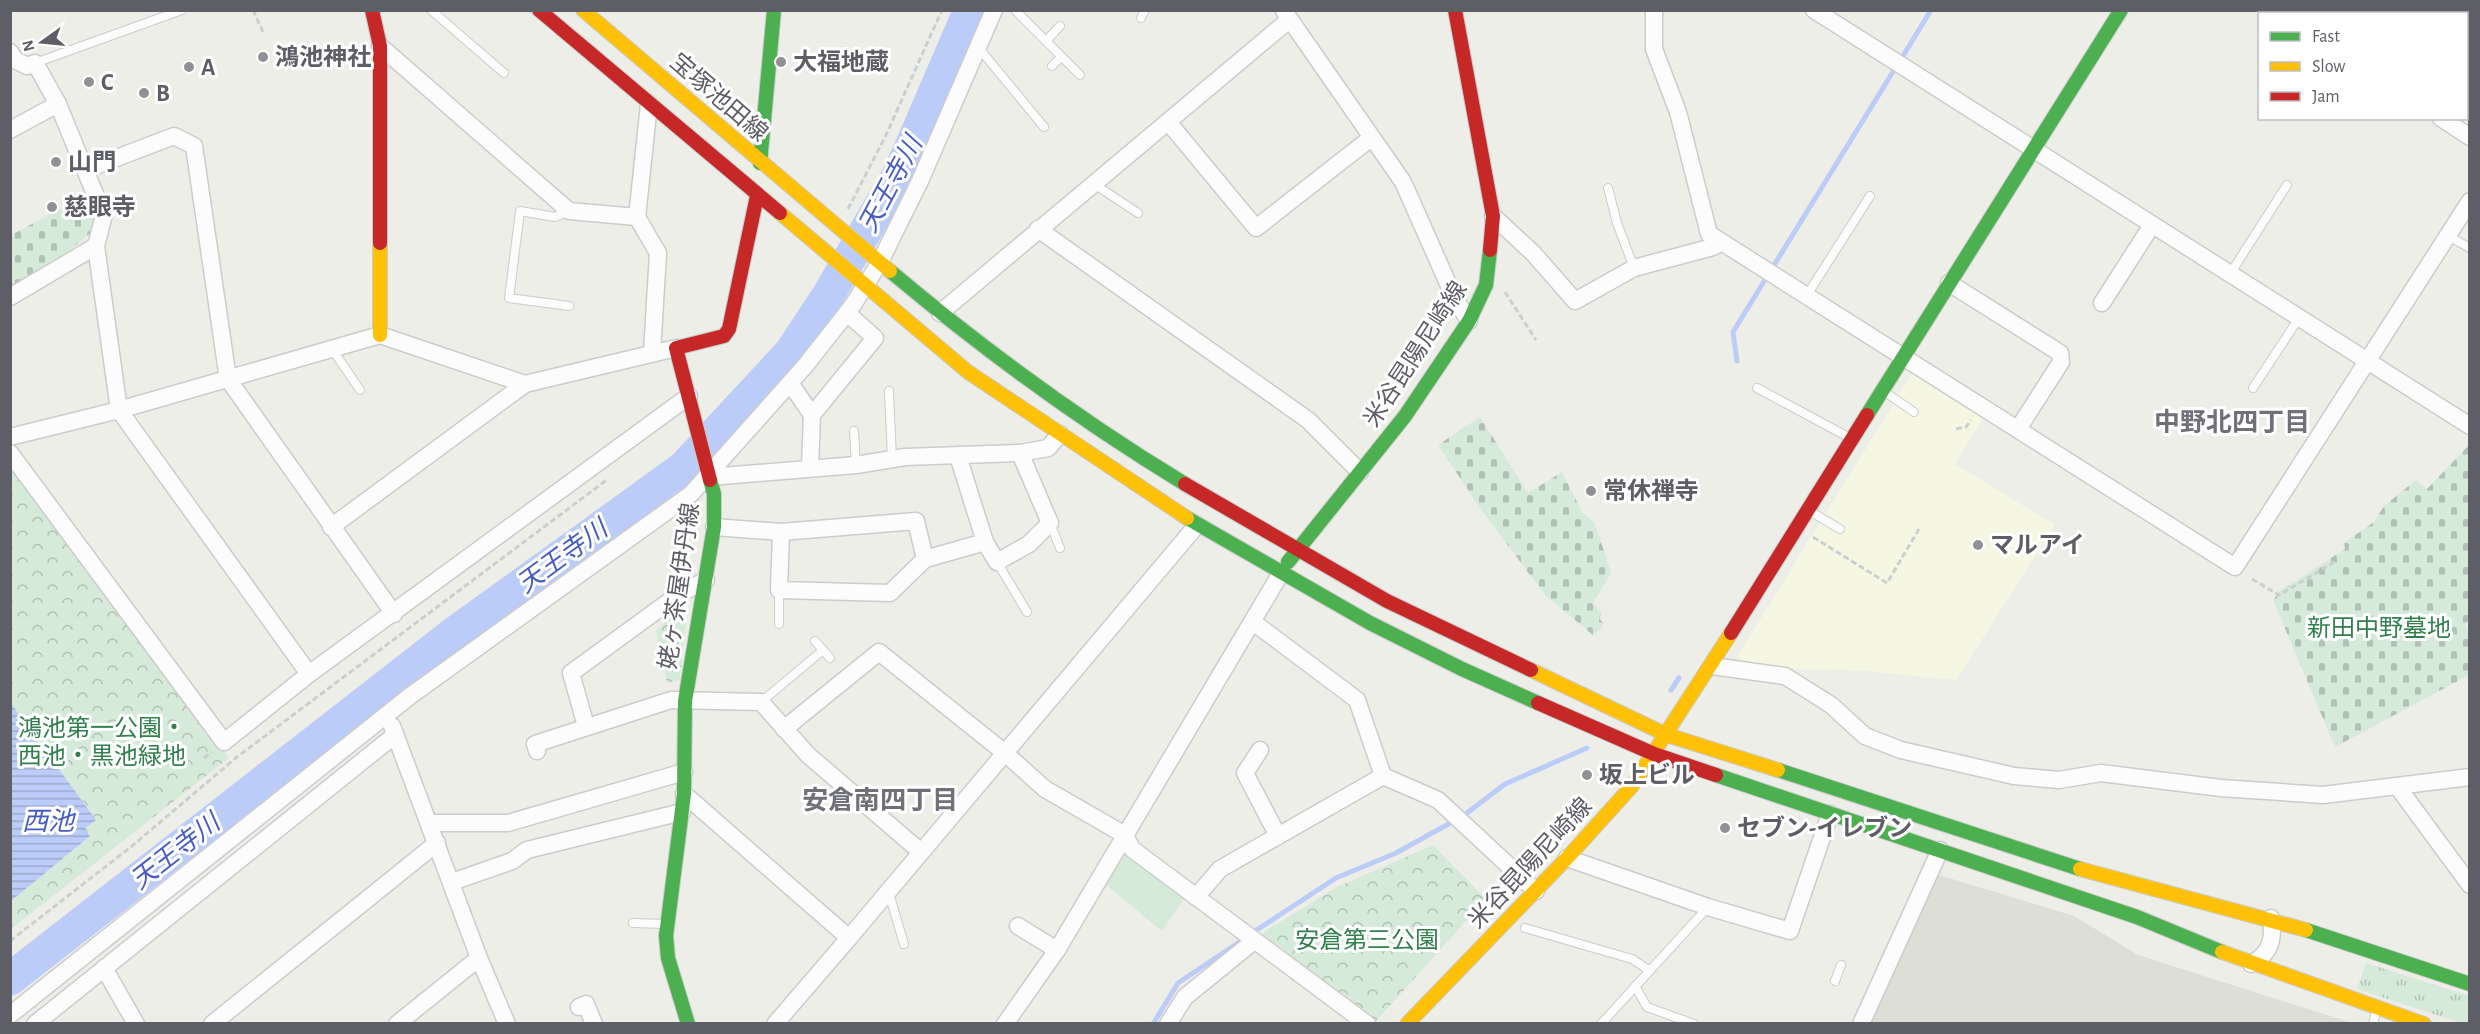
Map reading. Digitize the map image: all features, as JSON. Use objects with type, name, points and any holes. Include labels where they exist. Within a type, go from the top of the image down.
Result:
[{"type":"street","points":[[372,10],[380,46],[380,335]]},
{"type":"street","points":[[539,10],[968,372],[1197,525],[1370,623],[1462,669],[1654,754],[2137,917],[2251,964],[2424,1023]]},
{"type":"street","name":"宝塚池田線","points":[[583,10],[760,163],[940,313],[1114,441],[1295,550]]},
{"type":"street","points":[[760,163],[774,10]]},
{"type":"street","points":[[10,1015],[387,714],[691,494],[708,470],[790,383],[846,313],[920,182],[994,10]]},
{"type":"street","points":[[1654,10],[1654,50],[1678,112],[1709,234],[2235,567],[2469,201]]},
{"type":"street","points":[[1814,10],[2469,426]]},
{"type":"street","name":"米谷昆陽尼崎線","points":[[1281,573],[1295,550],[1405,416],[1469,321],[1486,285],[1493,216],[1458,11]]},
{"type":"street","name":"米谷昆陽尼崎線","points":[[1407,1023],[1536,891],[1632,786],[1712,666],[1903,355],[2119,11]]},
{"type":"street","points":[[940,313],[1038,229],[1169,123],[1287,15],[1403,183],[1454,297],[1469,321]]},
{"type":"street","points":[[380,46],[569,211],[637,217]]},
{"type":"street","points":[[10,52],[15,60],[27,66],[35,63],[58,104],[104,216],[96,246],[119,410],[309,674]]},
{"type":"street","points":[[10,130],[58,104]]},
{"type":"street","points":[[649,104],[637,217],[658,253],[652,353]]},
{"type":"street","points":[[2444,120],[2469,137]]},
{"type":"street","points":[[1169,123],[1256,228],[1371,138]]},
{"type":"street","points":[[85,170],[174,136],[194,146],[228,379],[394,614]]},
{"type":"street","points":[[331,527],[525,384],[724,336],[729,329],[758,196]]},
{"type":"street","points":[[1493,216],[1533,253],[1575,301],[1634,268],[1713,247],[1721,242]]},
{"type":"street","points":[[2102,303],[2152,225]]},
{"type":"street","points":[[1038,229],[1308,420],[1360,472]]},
{"type":"street","points":[[10,297],[96,246]]},
{"type":"street","points":[[1949,283],[2060,354],[2061,362],[2018,429]]},
{"type":"street","points":[[812,415],[875,338],[846,313]]},
{"type":"street","points":[[10,437],[119,410],[380,335],[525,384]]},
{"type":"street","name":"姥ヶ茶屋伊丹線","points":[[676,348],[714,494],[714,527],[685,701],[684,794],[667,924],[668,958],[688,1023]]},
{"type":"street","points":[[790,383],[812,415],[810,467]]},
{"type":"street","points":[[10,453],[224,742],[309,674],[689,396]]},
{"type":"street","points":[[708,470],[856,465],[892,459],[1020,453],[1048,448],[1060,434]]},
{"type":"street","points":[[958,456],[985,542],[997,562],[1029,544],[1050,522],[1020,453]]},
{"type":"street","points":[[714,527],[781,532],[916,521],[925,559]]},
{"type":"street","points":[[775,1023],[1197,525]]},
{"type":"street","points":[[781,532],[779,590],[890,594],[925,559],[985,542]]},
{"type":"street","points":[[1295,550],[1387,601],[1667,735],[1932,818],[2111,879],[2271,918],[2469,984]]},
{"type":"street","points":[[1005,1023],[1057,950],[1281,573]]},
{"type":"street","points":[[586,726],[571,673],[678,595],[706,580]]},
{"type":"street","points":[[1253,622],[1358,700],[1383,776],[1438,800],[1536,891]]},
{"type":"street","points":[[784,729],[879,652],[1005,753],[1045,789],[1125,835],[1132,849],[1367,1023]]},
{"type":"street","points":[[1712,666],[1785,676],[1831,705],[1865,736],[1901,750],[2014,776],[2059,780],[2101,773],[2221,788],[2323,795],[2469,777]]},
{"type":"street","points":[[535,744],[671,700],[761,702],[808,755],[921,852]]},
{"type":"street","points":[[387,714],[479,958],[507,1023]]},
{"type":"street","points":[[35,1023],[395,735]]},
{"type":"street","points":[[1260,750],[1245,773],[1278,836]]},
{"type":"street","points":[[430,823],[508,823],[684,772]]},
{"type":"street","points":[[1197,897],[1220,869],[1383,776]]},
{"type":"street","points":[[2397,786],[2469,885]]},
{"type":"street","points":[[684,794],[849,938]]},
{"type":"street","points":[[452,882],[512,861],[526,850],[682,812]]},
{"type":"street","points":[[1567,858],[1708,907],[1790,931],[1830,814]]},
{"type":"street","points":[[212,1023],[437,843]]},
{"type":"street","points":[[1861,1023],[1940,850]]},
{"type":"street","points":[[2251,964],[2269,951],[2272,941],[2271,918]]},
{"type":"street","points":[[1018,926],[1057,950]]},
{"type":"street","points":[[1168,1023],[1185,997],[1254,941]]},
{"type":"street","points":[[397,1023],[479,958]]},
{"type":"street","points":[[104,968],[136,1023]]},
{"type":"street","points":[[586,1004],[594,1023]]},
{"type":"lane","points":[[35,63],[182,10]]},
{"type":"lane","points":[[431,10],[504,73]]},
{"type":"lane","points":[[1015,10],[1080,75]]},
{"type":"lane","points":[[1046,41],[1060,26]]},
{"type":"lane","points":[[978,47],[1038,114],[1044,127]]},
{"type":"lane","points":[[1052,66],[1061,57]]},
{"type":"lane","points":[[1094,184],[1138,213]]},
{"type":"lane","points":[[2230,274],[2288,185]]},
{"type":"lane","points":[[1608,188],[1617,223],[1634,268]]},
{"type":"lane","points":[[1807,295],[1870,196]]},
{"type":"lane","points":[[569,211],[555,217],[520,211],[509,298],[569,306]]},
{"type":"lane","points":[[2448,236],[2469,248]]},
{"type":"lane","points":[[2253,388],[2299,318]]},
{"type":"lane","points":[[332,349],[360,390]]},
{"type":"lane","points":[[1757,388],[1853,439]]},
{"type":"lane","points":[[1883,390],[1914,412]]},
{"type":"lane","points":[[889,391],[892,459]]},
{"type":"lane","points":[[855,431],[856,465]]},
{"type":"lane","points":[[1807,510],[1840,530]]},
{"type":"lane","points":[[1050,522],[1060,548]]},
{"type":"lane","points":[[997,562],[1027,612]]},
{"type":"lane","points":[[779,590],[779,624]]},
{"type":"lane","points":[[815,641],[830,658]]},
{"type":"lane","points":[[761,702],[822,651]]},
{"type":"lane","points":[[888,890],[904,944]]},
{"type":"lane","points":[[1601,1023],[1708,907]]},
{"type":"lane","points":[[633,923],[667,924]]},
{"type":"lane","points":[[1525,928],[1632,959],[1649,970]]},
{"type":"lane","points":[[1835,981],[1841,965]]},
{"type":"lane","points":[[1635,986],[1647,1007],[1694,1023]]},
{"type":"lane","points":[[2373,1023],[2377,1007]]},
{"type":"path","points":[[253,10],[264,34]]},
{"type":"path","points":[[845,215],[886,135],[942,10]]},
{"type":"path","points":[[1487,276],[1498,282],[1536,340]]},
{"type":"path","points":[[10,941],[132,846],[237,757],[610,478]]},
{"type":"path","points":[[1809,535],[1887,583],[1919,529]]},
{"type":"path","points":[[2252,579],[2278,595],[2336,561]]},
{"type":"shaded area","points":[[1918,372],[1985,415],[1955,464],[2055,525],[1956,680],[1867,671],[1798,669],[1744,662],[1737,657],[1912,374]]},
{"type":"shaded area","points":[[1939,875],[2074,916],[2138,955],[2352,1023],[1868,1024]]},
{"type":"green space","points":[[87,195],[98,215],[94,230],[70,250],[11,286],[11,235]]},
{"type":"green space","points":[[1480,417],[1528,493],[1562,472],[1582,512],[1595,523],[1611,573],[1593,603],[1602,614],[1599,618],[1604,624],[1594,636],[1545,595],[1480,508],[1438,445]]},
{"type":"green space","name":"新田中野墓地","points":[[2469,445],[2470,618],[2465,625],[2469,635],[2469,675],[2335,747],[2273,600],[2280,591],[2345,549],[2344,543],[2374,522],[2384,506],[2416,480],[2427,489]]},
{"type":"green space","name":"鴻池第一公園・ 西池・黒池緑地","points":[[11,465],[229,758],[11,929]]},
{"type":"green space","points":[[679,608],[686,622],[680,680],[667,683],[656,631]]},
{"type":"green space","name":"安倉第三公園","points":[[1433,845],[1486,899],[1376,1021],[1262,938],[1265,931],[1337,887]]},
{"type":"green space","points":[[1121,855],[1129,855],[1186,896],[1162,931],[1105,884]]},
{"type":"green space","points":[[2366,963],[2469,996],[2469,1023],[2461,1023],[2357,989]]},
{"type":"water","name":"西池","points":[[10,702],[96,820],[85,828],[90,836],[11,901]]},
{"type":"waterway","name":"天王寺川","points":[[10,979],[453,634],[683,468],[790,353],[829,294],[901,170],[970,10]]},
{"type":"waterway","points":[[1903,56],[1931,10]]},
{"type":"waterway","points":[[1737,361],[1733,332],[1894,70]]},
{"type":"waterway","points":[[1671,690],[1679,678]]},
{"type":"waterway","points":[[1467,813],[1505,784],[1587,748]]},
{"type":"waterway","points":[[1252,933],[1336,878],[1396,853],[1452,822]]},
{"type":"waterway","points":[[1153,1024],[1178,983],[1238,943]]},
{"type":"traffic: fast","points":[[760,163],[774,10]]},
{"type":"traffic: fast","points":[[1867,415],[2121,10]]},
{"type":"traffic: fast","points":[[1288,562],[1405,416],[1469,321],[1486,285],[1490,250]]},
{"type":"traffic: fast","points":[[890,271],[1033,383],[1108,435],[1185,484]]},
{"type":"traffic: fast","points":[[688,1024],[668,958],[666,936],[684,794],[685,701],[714,527],[714,494],[710,480]]},
{"type":"traffic: fast","points":[[1187,518],[1370,623],[1462,669],[1538,703]]},
{"type":"traffic: fast","points":[[1778,770],[2080,869]]},
{"type":"traffic: fast","points":[[1716,775],[2137,917],[2222,952]]},
{"type":"traffic: fast","points":[[2306,930],[2470,984]]},
{"type":"traffic: slow","points":[[583,10],[890,271]]},
{"type":"traffic: slow","points":[[780,213],[968,372],[1187,518]]},
{"type":"traffic: slow","points":[[380,243],[380,335]]},
{"type":"traffic: slow","points":[[1407,1024],[1567,858],[1632,786],[1731,633]]},
{"type":"traffic: slow","points":[[1531,670],[1667,735],[1778,770]]},
{"type":"traffic: slow","points":[[2080,869],[2306,930]]},
{"type":"traffic: slow","points":[[2222,952],[2424,1024]]},
{"type":"traffic: jam","points":[[372,10],[380,46],[380,243]]},
{"type":"traffic: jam","points":[[539,10],[780,213]]},
{"type":"traffic: jam","points":[[1455,10],[1493,216],[1490,250]]},
{"type":"traffic: jam","points":[[710,480],[676,348],[724,336],[729,329],[757,196]]},
{"type":"traffic: jam","points":[[1731,633],[1867,415]]},
{"type":"traffic: jam","points":[[1185,484],[1387,601],[1531,670]]},
{"type":"traffic: jam","points":[[1538,703],[1654,754],[1716,775]]},
{"type":"place","name":"鴻池神社","points":[[263,57]]},
{"type":"place","name":"大福地蔵","points":[[781,62]]},
{"type":"place","name":"A","points":[[189,67]]},
{"type":"place","name":"C","points":[[89,82]]},
{"type":"place","name":"B","points":[[144,93]]},
{"type":"place","name":"山門","points":[[56,162]]},
{"type":"place","name":"慈眼寺","points":[[52,207]]},
{"type":"place","name":"常休禅寺","points":[[1591,491]]},
{"type":"place","name":"マルアイ","points":[[1978,545]]},
{"type":"place","name":"坂上ビル","points":[[1587,775]]},
{"type":"place","name":"セブン-イレブン","points":[[1725,828]]},
{"type":"district","name":"中野北四丁目","points":[[2232,422]]},
{"type":"district","name":"安倉南四丁目","points":[[880,800]]}]
